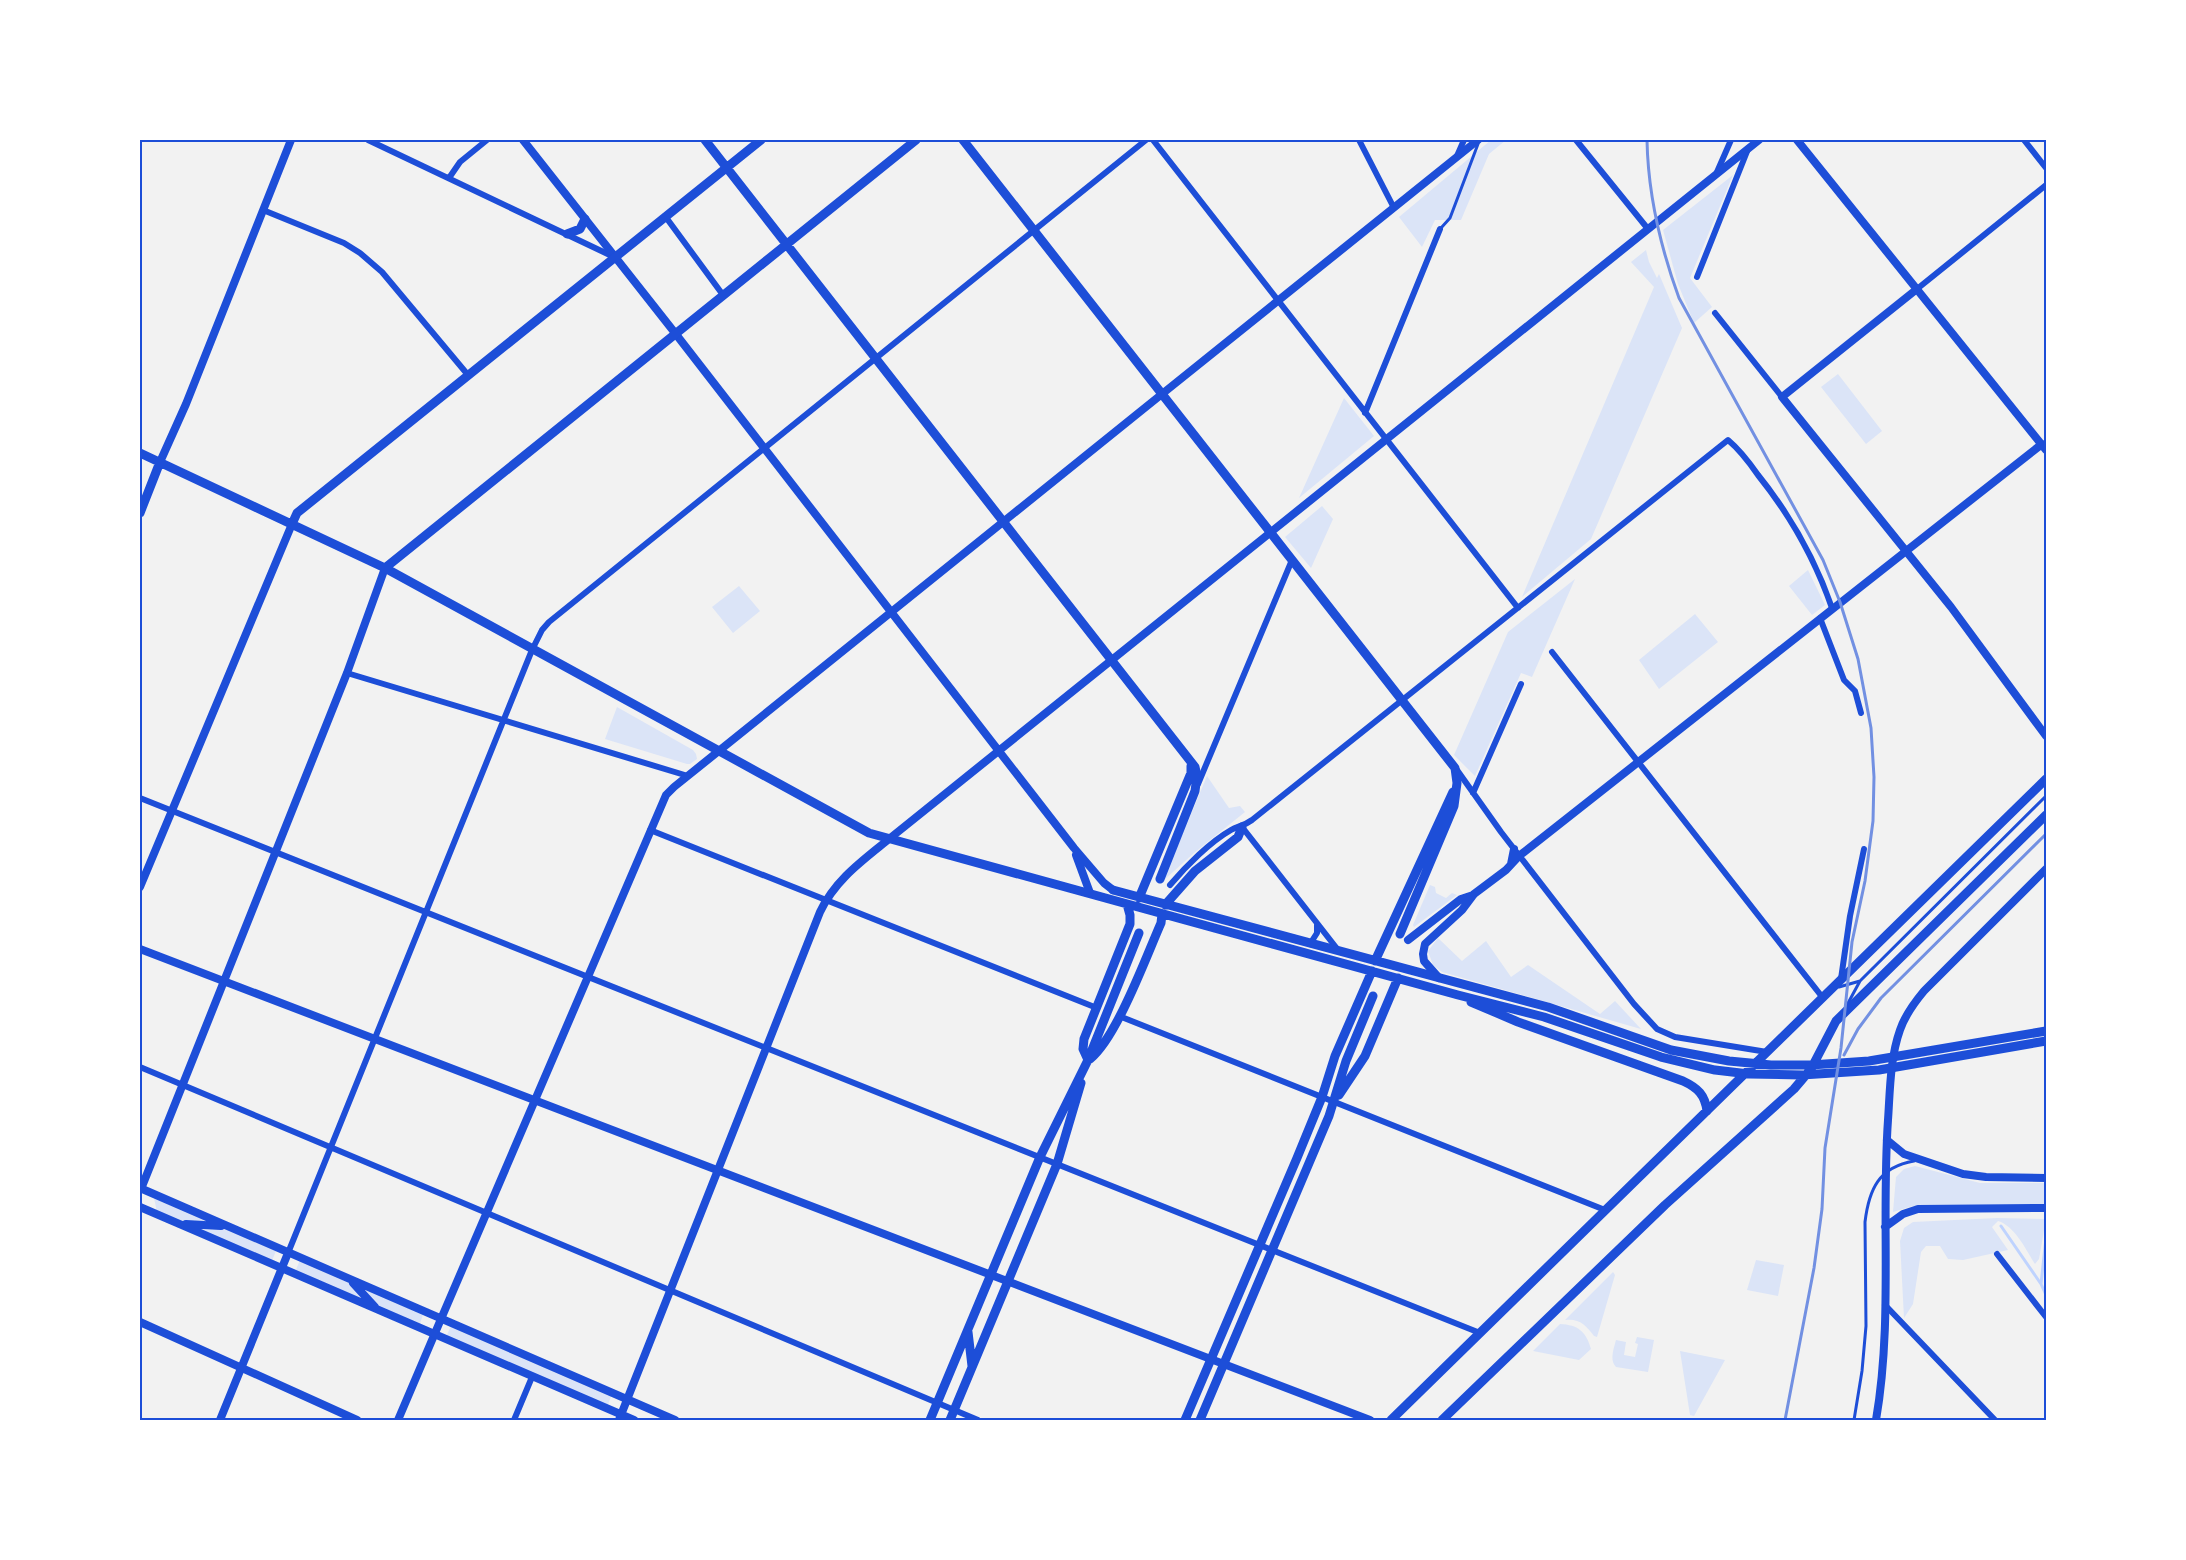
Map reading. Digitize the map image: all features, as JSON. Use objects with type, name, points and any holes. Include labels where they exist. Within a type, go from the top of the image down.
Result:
[{"type":"main road","points":[[140,513],[291,140]]},
{"type":"main road","points":[[523,140],[1074,849],[1113,890],[1139,898],[1164,910],[1372,971],[1529,1012],[1661,1058],[1696,1066],[1740,1073],[1783,1076],[1844,1073],[1898,1068],[2046,1041]]},
{"type":"main road","points":[[705,140],[1192,764],[1197,776],[1195,791],[1160,879]]},
{"type":"main road","points":[[140,887],[297,513],[760,140]]},
{"type":"main road","points":[[385,568],[916,140]]},
{"type":"main road","points":[[963,140],[1455,768],[1457,783],[1454,806],[1404,937]]},
{"type":"main road","points":[[567,234],[580,229],[585,219]]},
{"type":"main road","points":[[441,1319],[666,795],[1162,394]]},
{"type":"main road","points":[[140,453],[385,568],[531,650],[869,833],[1127,904],[1164,910],[1375,961],[1548,1007],[1657,1046],[1729,1061],[1771,1065],[1869,1061],[2046,1031]]},
{"type":"main road","points":[[620,1418],[826,900],[840,880],[1271,532]]},
{"type":"main road","points":[[1139,898],[1191,773],[1192,764]]},
{"type":"main road","points":[[1391,1420],[2046,778]]},
{"type":"main road","points":[[1375,961],[1457,783]]},
{"type":"main road","points":[[1442,1420],[1665,1205],[1794,1089],[1811,1069],[1830,1031],[1840,1017],[2046,815]]},
{"type":"main road","points":[[950,1420],[1057,1164],[1088,1060],[1104,1044],[1119,1017],[1161,923],[1164,910],[1195,871],[1238,837],[1242,828]]},
{"type":"main road","points":[[1074,849],[1090,893]]},
{"type":"main road","points":[[1876,1420],[1882,1375],[1887,1140],[1896,1040],[1906,1016],[1929,985],[2046,869]]},
{"type":"main road","points":[[1088,1060],[1083,1049],[1084,1039],[1130,924],[1127,904]]},
{"type":"main road","points":[[930,1420],[1040,1157],[1088,1060],[1139,933]]},
{"type":"main road","points":[[1185,1420],[1322,1097],[1335,1056],[1372,971]]},
{"type":"main road","points":[[1334,1102],[1365,1056],[1398,978]]},
{"type":"main road","points":[[1458,995],[1500,1015],[1690,1084],[1703,1095],[1707,1111]]},
{"type":"main road","points":[[1200,1420],[1334,1102],[1346,1061],[1373,996]]},
{"type":"main road","points":[[1887,1140],[1898,1151],[1918,1160],[1973,1176],[2046,1178]]},
{"type":"main road","points":[[634,1420],[620,1418],[435,1334],[140,1208],[140,1189],[675,1420]]},
{"type":"main road","points":[[1885,1227],[1903,1214],[1918,1209],[2046,1208]]},
{"type":"main road","points":[[178,1223],[228,1227]]},
{"type":"main road","points":[[350,1279],[377,1310]]},
{"type":"main road","points":[[140,1322],[357,1420]]},
{"type":"main road","points":[[968,1329],[973,1367]]},
{"type":"street","points":[[368,140],[614,257]]},
{"type":"street","points":[[449,178],[459,162],[487,140]]},
{"type":"street","points":[[220,1420],[531,650],[542,630],[549,622],[1146,140]]},
{"type":"street","points":[[1153,140],[1518,608]]},
{"type":"street","points":[[1359,140],[1394,207]]},
{"type":"street","points":[[1457,156],[1464,140]]},
{"type":"street","points":[[1162,394],[1479,140]]},
{"type":"street","points":[[1576,140],[1648,229]]},
{"type":"street","points":[[1717,174],[1731,140]]},
{"type":"street","points":[[1271,532],[1760,140]]},
{"type":"street","points":[[1404,937],[1461,899],[1474,894],[1506,870],[1519,856],[1905,550],[1911,549],[2044,447],[1797,140]]},
{"type":"street","points":[[2024,140],[2046,168]]},
{"type":"street","points":[[1697,277],[1748,149]]},
{"type":"street","points":[[1782,397],[2046,185]]},
{"type":"street","points":[[263,210],[344,243],[366,257],[382,272],[468,375]]},
{"type":"street","points":[[665,216],[723,295]]},
{"type":"street","points":[[1365,413],[1440,229]]},
{"type":"street","points":[[1715,313],[1951,607],[2046,736]]},
{"type":"street","points":[[1170,885],[1207,849],[1232,829],[1242,828],[1728,440],[1741,452],[1788,515],[1815,566],[1832,608]]},
{"type":"street","points":[[1195,791],[1292,560]]},
{"type":"street","points":[[140,1189],[347,673],[385,568]]},
{"type":"street","points":[[1820,618],[1844,680],[1855,691],[1861,713]]},
{"type":"street","points":[[1552,652],[1823,998]]},
{"type":"street","points":[[347,673],[688,776]]},
{"type":"street","points":[[1473,793],[1521,684]]},
{"type":"street","points":[[1192,764],[1209,759]]},
{"type":"street","points":[[1455,768],[1519,856],[1634,1005],[1652,1024],[1675,1038],[1767,1052]]},
{"type":"street","points":[[140,798],[1480,1333]]},
{"type":"street","points":[[1242,828],[1340,952]]},
{"type":"street","points":[[650,830],[1097,1008]]},
{"type":"street","points":[[1506,870],[1513,860],[1514,849]]},
{"type":"street","points":[[1841,980],[1850,916],[1864,849]]},
{"type":"street","points":[[1440,979],[1424,961],[1422,954],[1425,944],[1462,910],[1474,894]]},
{"type":"street","points":[[1310,944],[1317,933],[1317,924]]},
{"type":"street","points":[[140,949],[1370,1420]]},
{"type":"street","points":[[1119,1017],[1605,1210]]},
{"type":"street","points":[[140,1067],[978,1420]]},
{"type":"street","points":[[1997,1254],[2046,1317]]},
{"type":"street","points":[[1884,1304],[1995,1420]]},
{"type":"street","points":[[398,1420],[441,1319]]},
{"type":"street","points":[[514,1420],[532,1377]]},
{"type":"lane","points":[[1440,229],[1449,218],[1479,140]]},
{"type":"lane","points":[[1840,1017],[1860,981],[2046,796]]},
{"type":"lane","points":[[1831,989],[1860,981]]},
{"type":"lane","points":[[1854,1420],[1866,1326],[1865,1222],[1867,1206],[1876,1180],[1897,1165],[1918,1160]]},
{"type":"shaded area","points":[[1491,140],[1506,140],[1489,154],[1461,220],[1435,220],[1422,247],[1399,217]]},
{"type":"shaded area","points":[[1733,175],[1690,278],[1712,307],[1694,323],[1678,284],[1663,230]]},
{"type":"shaded area","points":[[1646,250],[1649,262],[1657,278],[1659,274],[1682,328],[1591,539],[1522,597],[1654,287],[1631,262]]},
{"type":"shaded area","points":[[1838,374],[1882,431],[1866,444],[1821,387]]},
{"type":"shaded area","points":[[1344,398],[1374,436],[1299,498]]},
{"type":"shaded area","points":[[1322,506],[1333,519],[1311,568],[1285,537]]},
{"type":"shaded area","points":[[1808,570],[1825,605],[1812,615],[1789,586]]},
{"type":"shaded area","points":[[1575,579],[1532,677],[1521,673],[1475,776],[1454,755],[1508,632]]},
{"type":"shaded area","points":[[739,586],[760,611],[733,633],[712,607]]},
{"type":"shaded area","points":[[1695,614],[1718,642],[1659,689],[1639,660]]},
{"type":"shaded area","points":[[617,707],[693,750],[697,759],[687,764],[605,739]]},
{"type":"shaded area","points":[[1207,776],[1229,808],[1240,806],[1245,812],[1163,881]]},
{"type":"shaded area","points":[[1430,885],[1435,887],[1436,893],[1446,898],[1452,893],[1457,895],[1414,927],[1413,925]]},
{"type":"shaded area","points":[[1438,938],[1462,961],[1486,941],[1511,977],[1528,965],[1600,1014],[1615,1001],[1641,1029],[1442,972],[1433,965],[1428,951]]},
{"type":"shaded area","points":[[1915,1166],[1980,1183],[2046,1183],[2046,1204],[1913,1206],[1893,1212],[1896,1177],[1904,1169]]},
{"type":"shaded area","points":[[154,1198],[215,1224],[179,1221],[157,1212]]},
{"type":"shaded area","points":[[1997,1218],[2046,1219],[2039,1259],[2035,1264],[2015,1233],[1998,1221],[1992,1227],[2008,1250],[1963,1260],[1948,1259],[1940,1246],[1926,1246],[1921,1252],[1913,1304],[1904,1318],[1900,1241],[1904,1228],[1913,1222]]},
{"type":"shaded area","points":[[189,1226],[228,1229],[276,1251],[271,1263]]},
{"type":"shaded area","points":[[300,1260],[347,1281],[370,1305],[295,1272]]},
{"type":"shaded area","points":[[1756,1260],[1784,1265],[1778,1296],[1747,1290]]},
{"type":"shaded area","points":[[1613,1272],[1615,1275],[1597,1337],[1582,1323],[1565,1320]]},
{"type":"shaded area","points":[[356,1285],[423,1315],[419,1326],[378,1308]]},
{"type":"shaded area","points":[[1560,1324],[1580,1330],[1587,1338],[1591,1349],[1579,1360],[1533,1351]]},
{"type":"shaded area","points":[[451,1326],[612,1394],[607,1407],[446,1337]]},
{"type":"shaded area","points":[[1637,1337],[1654,1340],[1648,1372],[1616,1367],[1613,1361],[1616,1340],[1626,1342],[1624,1355],[1635,1357]]},
{"type":"shaded area","points":[[1680,1351],[1725,1360],[1694,1416],[1690,1415]]},
{"type":"waterway","points":[[2001,1226],[2041,1284],[2046,1295]]},
{"type":"waterway","points":[[2041,1284],[2046,1238]]},
{"type":"railway","points":[[1647,140],[1656,220],[1679,298],[1823,560],[1840,602],[1858,659],[1871,728],[1874,777],[1873,821],[1865,881],[1852,942],[1841,1048],[1825,1148],[1822,1209],[1814,1268],[1785,1420]]},
{"type":"railway","points":[[1844,1055],[1858,1029],[1881,998],[2046,834]]}]
